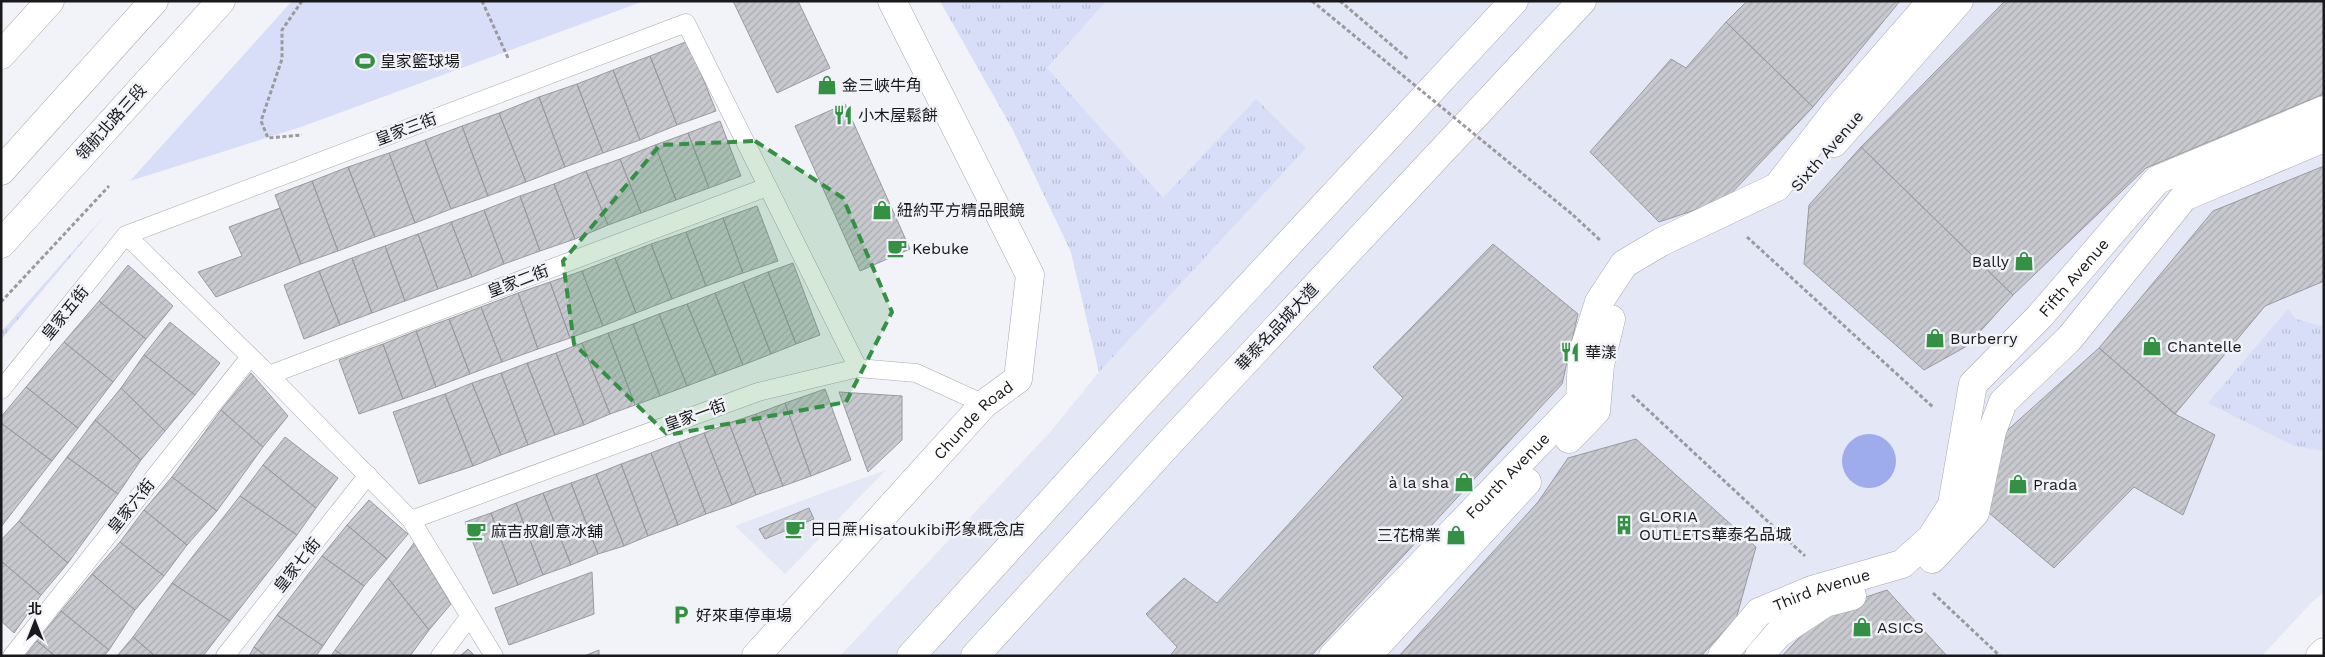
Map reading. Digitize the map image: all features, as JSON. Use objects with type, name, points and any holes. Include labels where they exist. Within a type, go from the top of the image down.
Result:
[{"type":"street","points":[[1,55],[50,1]]},
{"type":"street","points":[[1,171],[154,1]]},
{"type":"street","name":"領航北路三段","points":[[1,244],[221,1]]},
{"type":"street","name":"Chunde Road","points":[[756,656],[984,404],[1018,378],[1030,274],[892,1]]},
{"type":"street","points":[[911,656],[1136,408],[1514,1]]},
{"type":"street","name":"華泰名品城大道","points":[[975,656],[1171,441],[1582,1]]},
{"type":"street","name":"Sixth Avenue","points":[[1631,269],[1661,242],[1777,187],[1835,112],[1932,1]]},
{"type":"street","name":"Sixth Avenue","points":[[1631,269],[1669,253],[1788,196],[1959,1]]},
{"type":"street","name":"Fifth Avenue","points":[[1936,544],[1952,505],[1973,384],[2040,316],[2157,180],[2324,110]]},
{"type":"street","points":[[1936,544],[1975,513],[1992,432],[2003,402],[2069,340],[2184,197],[2324,138]]},
{"type":"street","name":"Fourth Avenue","points":[[1367,656],[1596,411],[1600,365],[1613,310],[1631,269]]},
{"type":"street","name":"Fourth Avenue","points":[[1333,656],[1580,400],[1582,356],[1599,302],[1631,269]]},
{"type":"street","name":"Third Avenue","points":[[1759,656],[1778,634],[1825,603],[1914,576],[1936,544]]},
{"type":"street","name":"Third Avenue","points":[[1722,656],[1759,612],[1812,590],[1902,564],[1936,544]]},
{"type":"street","points":[[2320,656],[2324,652]]},
{"type":"lane","name":"皇家三街","points":[[126,235],[686,23],[767,187]]},
{"type":"lane","points":[[767,187],[858,368]]},
{"type":"lane","name":"皇家二街","points":[[269,375],[767,187]]},
{"type":"lane","points":[[126,235],[269,375],[411,520],[494,656]]},
{"type":"lane","name":"皇家五街","points":[[1,390],[126,235]]},
{"type":"lane","name":"皇家六街","points":[[12,656],[250,357]]},
{"type":"lane","name":"皇家一街","points":[[411,520],[764,390],[858,368],[916,373],[984,404]]},
{"type":"lane","name":"皇家七街","points":[[225,656],[368,475]]},
{"type":"lane","points":[[440,656],[470,616]]},
{"type":"path","points":[[302,1],[282,30],[282,59],[261,121],[268,138],[299,136],[308,133]]},
{"type":"path","points":[[482,1],[509,61],[500,64]]},
{"type":"path","points":[[1312,1],[1573,215]]},
{"type":"path","points":[[1340,1],[1409,60]]},
{"type":"path","points":[[1,302],[108,186]]},
{"type":"path","points":[[1731,224],[1964,436]]},
{"type":"path","points":[[1600,365],[1835,583]]},
{"type":"path","points":[[1914,576],[2000,656]]},
{"type":"highlighted area","points":[[755,141],[843,198],[892,312],[846,402],[668,435],[574,344],[563,261],[660,145]]},
{"type":"shaded area","points":[[940,1],[2324,1],[2324,592],[2311,603],[2262,656],[840,656],[1051,431],[1099,372],[1071,252],[1013,130]]},
{"type":"shaded area","points":[[886,470],[785,574],[735,526],[822,493]]},
{"type":"green space","points":[[292,1],[644,1],[301,127],[130,181]]},
{"type":"green space","points":[[940,1],[1106,1],[1047,68],[1163,198],[1256,99],[1306,148],[1099,372],[1071,252],[1013,130]]},
{"type":"green space","points":[[107,213],[1,340],[1,332]]},
{"type":"green space","points":[[2288,309],[2296,319],[2324,327],[2324,451],[2294,446],[2208,403]]},
{"type":"water","points":[[1864,434],[1874,434],[1884,438],[1892,446],[1896,461],[1892,476],[1884,484],[1874,488],[1864,488],[1854,484],[1846,476],[1842,466],[1842,456],[1846,446],[1854,438]]},
{"type":"building","points":[[733,1],[798,1],[830,68],[777,93]]},
{"type":"building","points":[[1747,1],[1900,1],[1813,107],[1726,22]]},
{"type":"building","points":[[2005,1],[2324,1],[2324,94],[2146,168],[2013,295],[1861,147]]},
{"type":"building","points":[[1726,22],[1813,107],[1725,200],[1659,222],[1590,152],[1671,59],[1686,68]]},
{"type":"building","points":[[688,41],[716,111],[677,125],[650,56]]},
{"type":"building","points":[[650,56],[677,125],[640,140],[613,70]]},
{"type":"building","points":[[613,70],[640,140],[603,153],[577,84]]},
{"type":"building","points":[[577,84],[603,153],[565,167],[539,97]]},
{"type":"building","points":[[539,97],[565,167],[526,182],[499,113]]},
{"type":"building","points":[[845,104],[910,249],[860,271],[795,126]]},
{"type":"building","points":[[499,113],[526,182],[488,196],[462,126]]},
{"type":"building","points":[[720,121],[741,176],[709,188],[688,133]]},
{"type":"building","points":[[462,126],[488,196],[451,209],[425,140]]},
{"type":"building","points":[[688,133],[709,188],[676,200],[655,145]]},
{"type":"building","points":[[425,140],[451,209],[415,223],[389,153]]},
{"type":"building","points":[[655,145],[676,200],[641,213],[620,159]]},
{"type":"building","points":[[1861,147],[2013,295],[1967,346],[1924,370],[1804,264],[1809,205]]},
{"type":"building","points":[[389,153],[415,223],[375,237],[348,167]]},
{"type":"building","points":[[620,159],[641,213],[608,225],[586,171]]},
{"type":"building","points":[[2324,166],[2324,281],[2265,306],[2175,414],[2099,348],[2213,211]]},
{"type":"building","points":[[348,167],[375,237],[338,251],[312,181]]},
{"type":"building","points":[[586,171],[608,225],[575,239],[554,184]]},
{"type":"building","points":[[312,181],[338,251],[301,264],[275,195]]},
{"type":"building","points":[[554,184],[575,239],[540,251],[520,196]]},
{"type":"building","points":[[520,196],[540,251],[504,264],[484,210]]},
{"type":"building","points":[[757,206],[778,261],[743,273],[723,218]]},
{"type":"building","points":[[280,208],[301,264],[216,297],[198,272],[242,256],[229,227]]},
{"type":"building","points":[[484,210],[504,264],[472,277],[451,222]]},
{"type":"building","points":[[723,218],[743,273],[706,286],[686,232]]},
{"type":"building","points":[[451,222],[472,277],[438,289],[418,234]]},
{"type":"building","points":[[686,232],[706,286],[672,299],[651,244]]},
{"type":"building","points":[[418,234],[438,289],[405,301],[385,246]]},
{"type":"building","points":[[651,244],[672,299],[636,313],[615,258]]},
{"type":"building","points":[[1493,244],[1578,314],[1562,384],[1311,656],[1170,656],[1177,647],[1146,614],[1184,578],[1217,603],[1403,398],[1373,367]]},
{"type":"building","points":[[385,246],[405,301],[372,313],[352,258]]},
{"type":"building","points":[[352,258],[372,313],[340,325],[319,271]]},
{"type":"building","points":[[615,258],[636,313],[603,326],[582,271]]},
{"type":"building","points":[[793,263],[820,335],[796,344],[768,272]]},
{"type":"building","points":[[128,265],[173,306],[146,339],[99,301]]},
{"type":"building","points":[[319,271],[340,325],[304,339],[284,285]]},
{"type":"building","points":[[582,271],[603,326],[570,338],[550,282]]},
{"type":"building","points":[[768,272],[796,344],[771,354],[743,282]]},
{"type":"building","points":[[550,282],[570,338],[538,349],[518,293]]},
{"type":"building","points":[[743,282],[771,354],[743,365],[715,293]]},
{"type":"building","points":[[518,293],[538,349],[502,362],[481,307]]},
{"type":"building","points":[[715,293],[743,365],[716,375],[687,304]]},
{"type":"building","points":[[99,301],[146,339],[113,382],[64,342]]},
{"type":"building","points":[[687,304],[716,375],[687,386],[659,314]]},
{"type":"building","points":[[481,307],[502,362],[470,374],[449,319]]},
{"type":"building","points":[[659,314],[687,386],[660,396],[633,324]]},
{"type":"building","points":[[449,319],[470,374],[436,387],[416,331]]},
{"type":"building","points":[[170,322],[220,363],[195,395],[144,355]]},
{"type":"building","points":[[633,324],[660,396],[635,405],[608,333]]},
{"type":"building","points":[[416,331],[436,387],[403,399],[383,344]]},
{"type":"building","points":[[608,333],[635,405],[610,414],[582,343]]},
{"type":"building","points":[[64,342],[113,382],[78,428],[26,387]]},
{"type":"building","points":[[582,343],[610,414],[584,425],[556,353]]},
{"type":"building","points":[[383,344],[403,399],[359,414],[339,360]]},
{"type":"building","points":[[2099,348],[2175,414],[2215,435],[2183,515],[2134,487],[2054,568],[1982,507],[2001,436]]},
{"type":"building","points":[[556,353],[584,425],[555,435],[527,363]]},
{"type":"building","points":[[144,355],[195,395],[165,431],[121,388]]},
{"type":"building","points":[[527,363],[555,435],[528,445],[501,373]]},
{"type":"building","points":[[251,373],[288,416],[263,447],[221,410]]},
{"type":"building","points":[[501,373],[528,445],[501,455],[472,383]]},
{"type":"building","points":[[472,383],[501,455],[473,466],[445,394]]},
{"type":"building","points":[[26,387],[78,428],[52,461],[1,423],[1,417]]},
{"type":"building","points":[[121,388],[165,431],[141,460],[95,420]]},
{"type":"building","points":[[825,389],[851,460],[811,476],[785,403]]},
{"type":"building","points":[[839,392],[902,396],[902,440],[868,472]]},
{"type":"building","points":[[445,394],[473,466],[419,484],[393,412]]},
{"type":"building","points":[[785,403],[811,476],[783,486],[756,414]]},
{"type":"building","points":[[221,410],[263,447],[217,511],[172,477]]},
{"type":"building","points":[[756,414],[783,486],[756,495],[729,423]]},
{"type":"building","points":[[95,420],[141,460],[118,494],[67,457]]},
{"type":"building","points":[[1,423],[52,461],[1,527]]},
{"type":"building","points":[[729,423],[756,495],[732,505],[704,433]]},
{"type":"building","points":[[704,433],[732,505],[706,514],[679,442]]},
{"type":"building","points":[[285,437],[338,478],[316,508],[263,465]]},
{"type":"building","name":"GLORIA OUTLETS華泰名品城","points":[[1636,439],[1756,547],[1736,619],[1701,656],[1399,656],[1538,502],[1568,458]]},
{"type":"building","points":[[679,442],[706,514],[678,525],[651,453]]},
{"type":"building","points":[[651,453],[678,525],[648,536],[621,464]]},
{"type":"building","points":[[67,457],[118,494],[68,563],[19,521]]},
{"type":"building","points":[[621,464],[648,536],[624,546],[596,474]]},
{"type":"building","points":[[263,465],[316,508],[297,535],[240,496]]},
{"type":"building","points":[[596,474],[624,546],[598,554],[571,483]]},
{"type":"building","points":[[172,477],[217,511],[187,545],[144,510]]},
{"type":"building","points":[[571,483],[598,554],[571,565],[543,493]]},
{"type":"building","points":[[543,493],[571,565],[543,575],[516,503]]},
{"type":"building","points":[[240,496],[297,535],[230,621],[172,583]]},
{"type":"building","points":[[369,500],[408,534],[387,559],[347,525]]},
{"type":"building","points":[[516,503],[543,575],[518,585],[491,513]]},
{"type":"building","points":[[809,508],[814,519],[765,539],[759,529]]},
{"type":"building","points":[[144,510],[187,545],[164,576],[120,542]]},
{"type":"building","points":[[491,513],[518,585],[493,594],[465,522]]},
{"type":"building","points":[[19,521],[68,563],[41,595],[1,561],[1,540]]},
{"type":"building","points":[[347,525],[387,559],[364,586],[322,556]]},
{"type":"building","points":[[120,542],[164,576],[135,610],[92,574]]},
{"type":"building","points":[[414,543],[451,604],[429,630],[388,578]]},
{"type":"building","points":[[322,556],[364,586],[323,646],[277,615]]},
{"type":"building","points":[[1,561],[41,595],[14,633],[1,621]]},
{"type":"building","points":[[592,572],[594,614],[509,645],[495,608]]},
{"type":"building","points":[[92,574],[135,610],[109,650],[61,611]]},
{"type":"building","points":[[388,578],[429,630],[410,656],[344,656],[335,650]]},
{"type":"building","points":[[172,583],[230,621],[203,656],[155,656],[133,637]]},
{"type":"building","points":[[1887,590],[1947,656],[1782,656],[1824,611]]},
{"type":"building","points":[[61,611],[109,650],[104,656],[55,656],[37,641]]},
{"type":"building","points":[[277,615],[323,646],[316,656],[266,656],[254,647]]},
{"type":"building","points":[[133,637],[155,656],[117,656]]},
{"type":"building","points":[[37,641],[55,656],[25,656]]},
{"type":"building","points":[[254,647],[266,656],[249,656]]},
{"type":"building","points":[[468,649],[475,656],[460,656]]},
{"type":"building","points":[[335,650],[344,656],[331,656]]},
{"type":"building","points":[[599,650],[599,656],[584,656]]},
{"type":"place","name":"皇家籃球場","points":[[365,61]]},
{"type":"place","name":"金三峽牛角","points":[[827,85]]},
{"type":"place","name":"小木屋鬆餅","points":[[843,115]]},
{"type":"place","name":"紐約平方精品眼鏡","points":[[882,210]]},
{"type":"place","name":"Kebuke","points":[[897,248]]},
{"type":"place","name":"Bally","points":[[2024,261]]},
{"type":"place","name":"Burberry","points":[[1935,338]]},
{"type":"place","name":"Chantelle","points":[[2152,346]]},
{"type":"place","name":"華漾","points":[[1570,352]]},
{"type":"place","name":"à la sha","points":[[1464,482]]},
{"type":"place","name":"Prada","points":[[2018,484]]},
{"type":"place","name":"GLORIA OUTLETS華泰名品城","points":[[1624,525]]},
{"type":"place","name":"日日蔗Hisatoukibi形象概念店","points":[[795,529]]},
{"type":"place","name":"麻吉叔創意冰舖","points":[[476,531]]},
{"type":"place","name":"三花棉業","points":[[1456,535]]},
{"type":"place","name":"好來車停車場","points":[[681,615]]},
{"type":"place","name":"ASICS","points":[[1862,627]]}]
